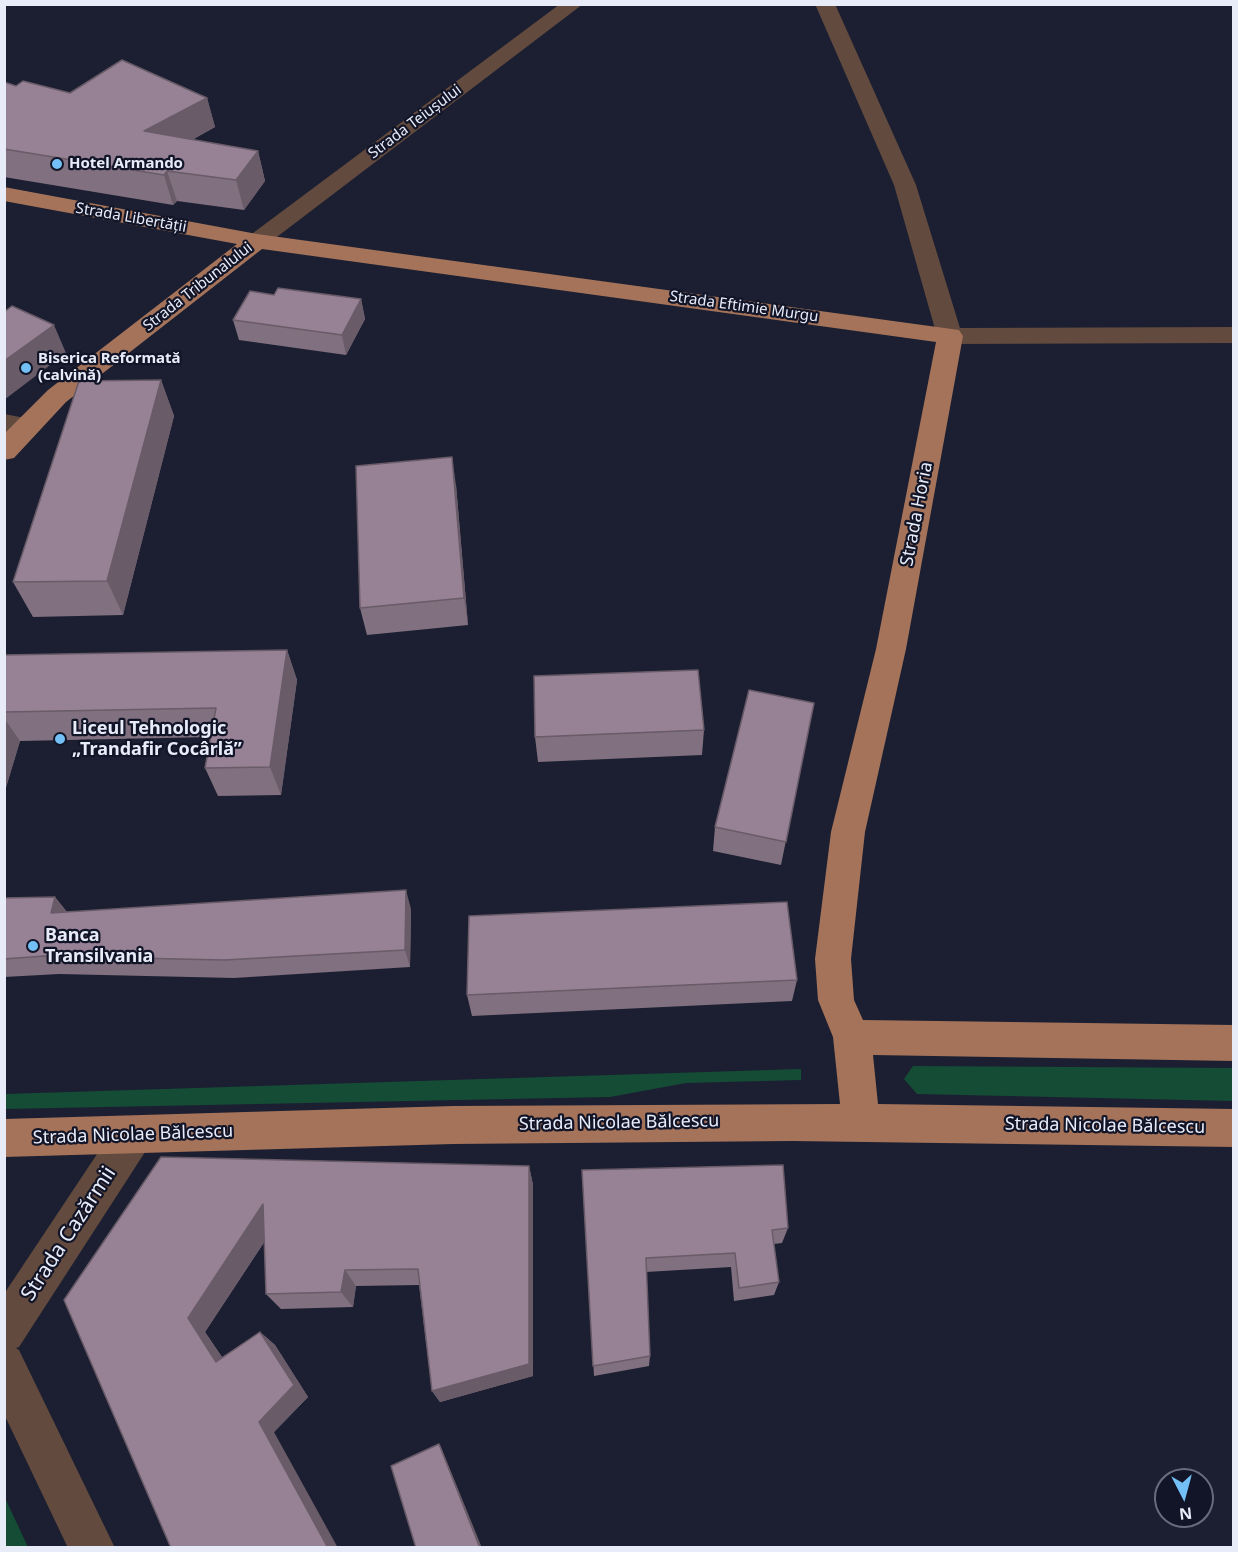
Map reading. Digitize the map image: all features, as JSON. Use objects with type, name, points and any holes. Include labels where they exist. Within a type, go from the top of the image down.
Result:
[{"type":"main road","name":"Strada Libertății","points":[[4,194],[257,241]]},
{"type":"main road","name":"Strada Eftimie Murgu","points":[[257,241],[950,336]]},
{"type":"main road","name":"Strada Tribunalului","points":[[4,451],[15,424],[57,396],[96,364],[162,317],[257,241]]},
{"type":"main road","name":"Strada Horia","points":[[861,1123],[852,1037],[836,1000],[833,959],[848,832],[891,649],[950,336]]},
{"type":"main road","points":[[852,1037],[1233,1043]]},
{"type":"main road","name":"Strada Nicolae Bălcescu","points":[[4,1138],[453,1125],[861,1123],[1233,1128]]},
{"type":"street","name":"Strada Teiușului","points":[[257,241],[573,4]]},
{"type":"street","name":"Strada Horia","points":[[825,4],[905,185],[950,336]]},
{"type":"street","name":"Strada Eftimie Murgu","points":[[950,336],[1233,335]]},
{"type":"street","name":"Strada Cazărmii","points":[[92,1548],[5,1361],[133,1135]]},
{"type":"green space","points":[[913,1066],[1233,1068],[1233,1101],[917,1094],[904,1079]]},
{"type":"green space","points":[[801,1069],[801,1080],[686,1083],[610,1097],[4,1109],[5,1094]]},
{"type":"green space","points":[[5,1498],[28,1547],[5,1547]]},
{"type":"building","points":[[122,60],[207,98],[144,131],[258,151],[236,180],[167,171],[164,175],[4,149],[4,82],[16,86],[23,81],[70,93]]},
{"type":"building","points":[[278,288],[361,299],[342,335],[233,320],[250,291],[274,295]]},
{"type":"building","points":[[12,306],[54,325],[4,361],[4,312]]},
{"type":"building","points":[[161,380],[107,581],[13,582],[79,381]]},
{"type":"building","points":[[452,457],[464,598],[360,608],[356,466]]},
{"type":"building","points":[[287,650],[270,767],[205,768],[216,708],[4,712],[4,655]]},
{"type":"building","points":[[698,670],[704,730],[535,737],[534,676]]},
{"type":"building","points":[[749,690],[814,703],[786,842],[715,827]]},
{"type":"building","points":[[406,890],[405,950],[224,960],[44,956],[4,959],[4,898],[55,897],[51,913]]},
{"type":"building","points":[[787,902],[797,980],[467,995],[469,916]]},
{"type":"building","points":[[161,1157],[529,1166],[529,1364],[432,1391],[418,1269],[345,1270],[341,1292],[266,1294],[263,1204],[188,1318],[216,1362],[260,1332],[294,1385],[259,1422],[328,1548],[171,1548],[64,1300]]},
{"type":"building","points":[[783,1165],[788,1228],[772,1230],[779,1282],[739,1288],[735,1253],[646,1258],[650,1356],[593,1366],[582,1170]]},
{"type":"building","points":[[439,1444],[480,1548],[416,1548],[391,1466]]},
{"type":"place","name":"Hotel Armando","points":[[57,164]]},
{"type":"place","name":"Biserica Reformată (calvină)","points":[[26,368]]},
{"type":"place","name":"Liceul Tehnologic „Trandafir Cocârlă”","points":[[60,739]]},
{"type":"place","name":"Banca Transilvania","points":[[33,946]]}]
